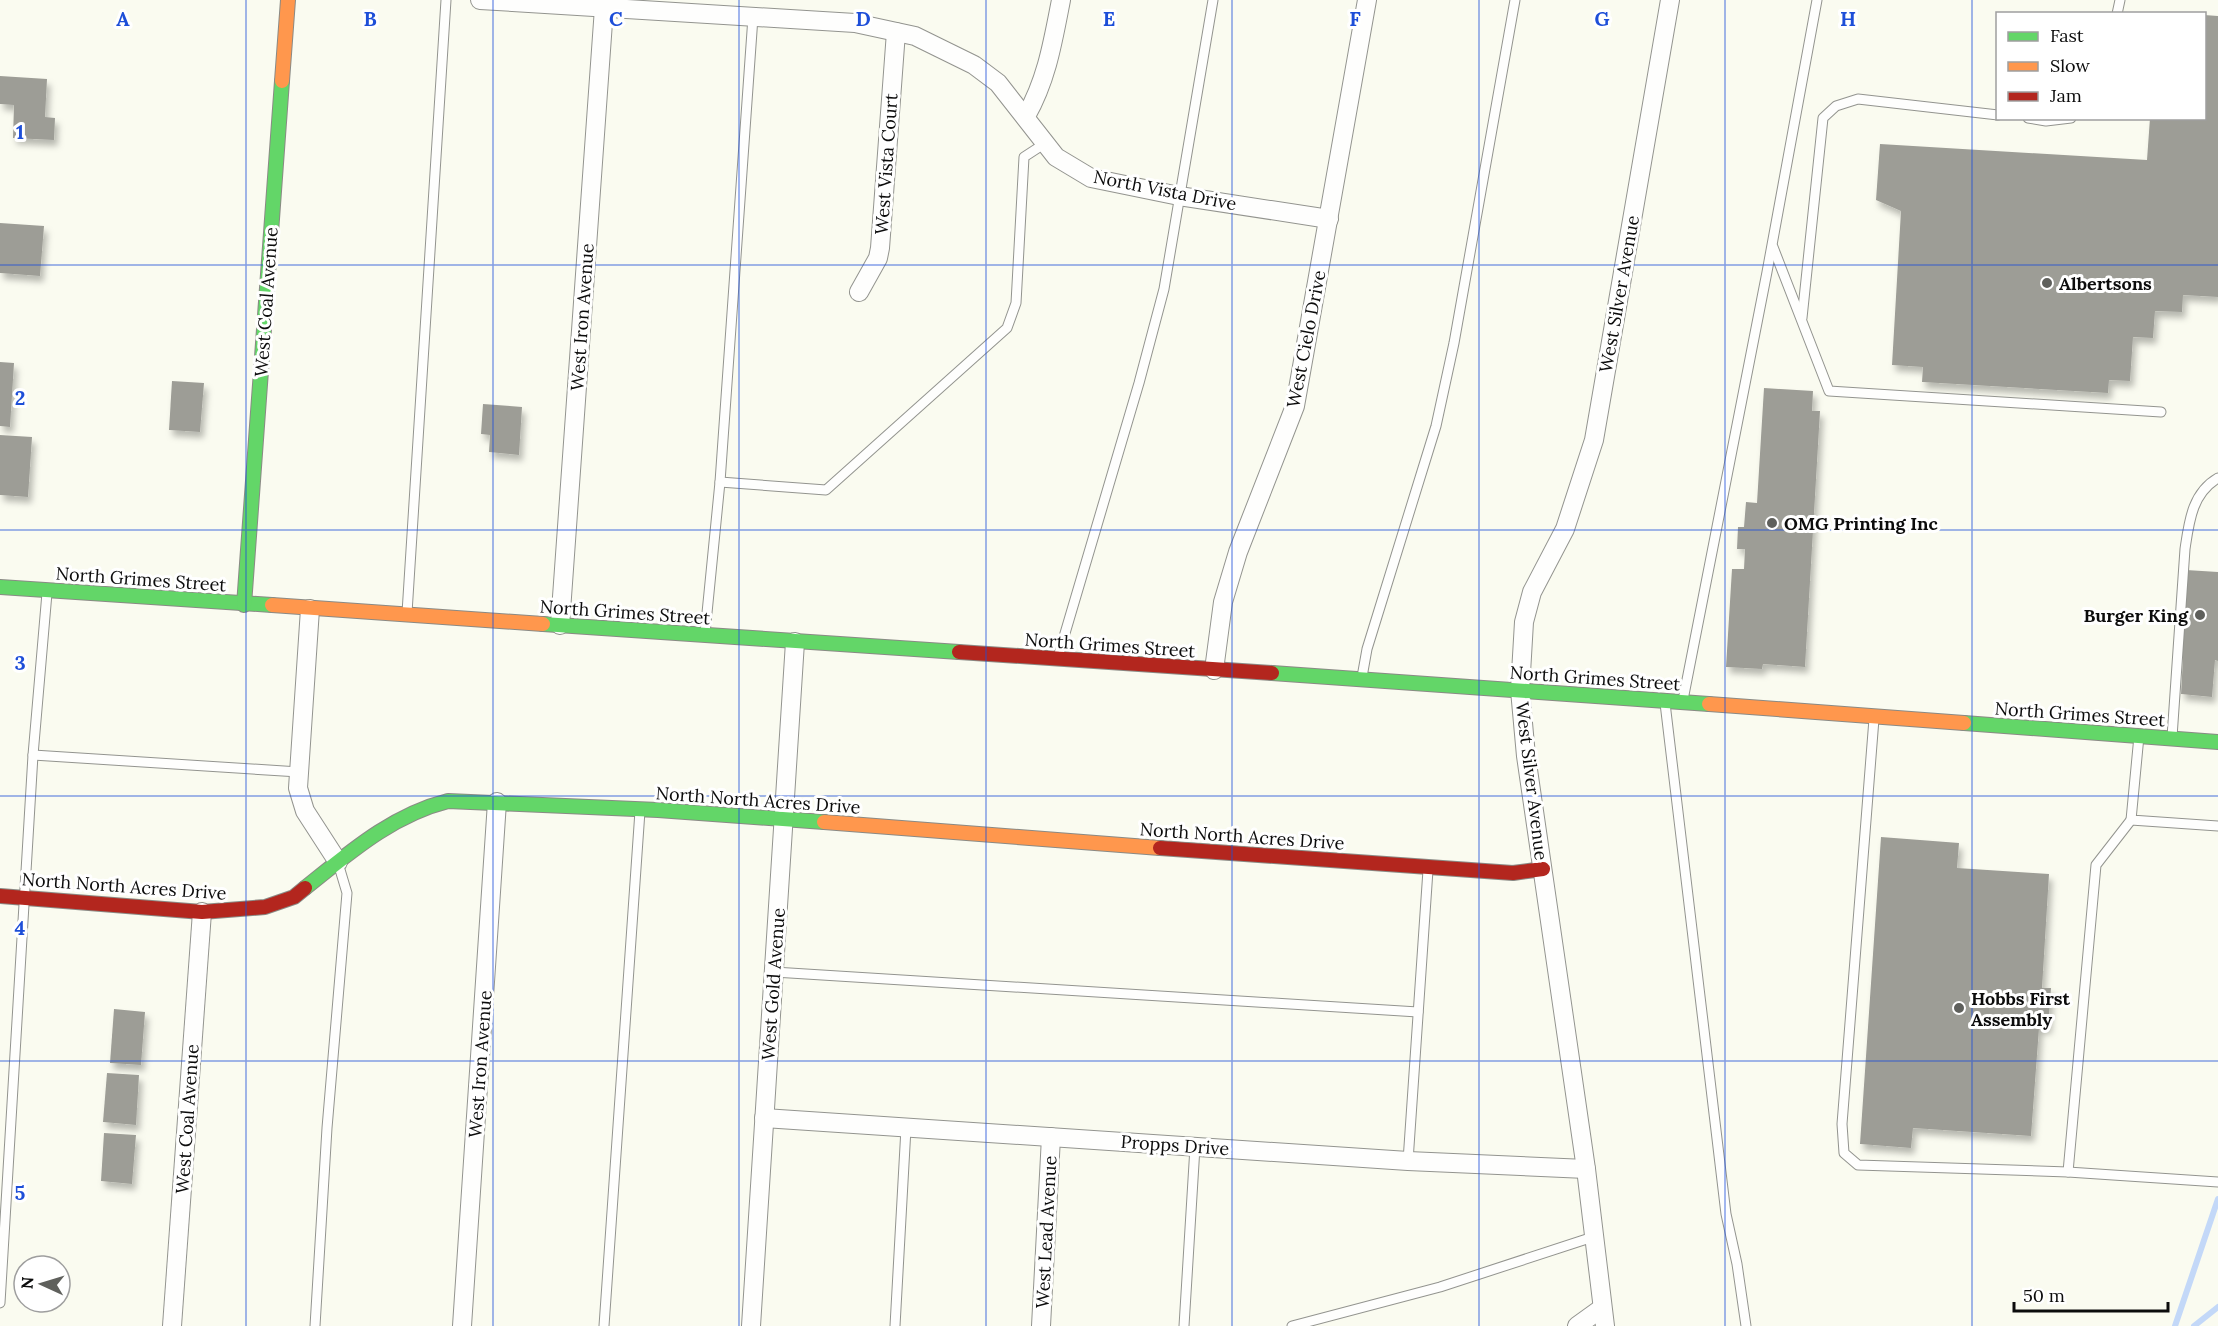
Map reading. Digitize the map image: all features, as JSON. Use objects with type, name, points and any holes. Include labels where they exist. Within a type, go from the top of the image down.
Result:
[{"type":"main road","name":"West Coal Avenue","points":[[244,605],[288,0]]},
{"type":"main road","name":"North Grimes Street","points":[[0,587],[1520,690],[2218,742]]},
{"type":"main road","name":"North North Acres Drive","points":[[0,896],[202,912],[265,907],[294,897],[357,846],[401,818],[424,807],[448,801],[640,809],[1428,868],[1513,873],[1543,869]]},
{"type":"street","name":"North Vista Drive","points":[[480,0],[855,23],[915,36],[974,65],[998,83],[1026,116],[1056,158],[1091,178],[1179,196],[1329,219]]},
{"type":"street","points":[[1026,116],[1043,81],[1061,0]]},
{"type":"street","name":"West Cielo Drive","points":[[1214,670],[1223,602],[1238,552],[1295,406],[1366,0]]},
{"type":"street","name":"West Silver Avenue","points":[[1603,1317],[1586,1169],[1526,756],[1520,690],[1524,622],[1532,592],[1565,528],[1594,440],[1670,0]]},
{"type":"street","name":"West Iron Avenue","points":[[560,626],[604,8]]},
{"type":"street","name":"West Vista Court","points":[[859,292],[878,258],[880,248],[896,32]]},
{"type":"street","points":[[310,609],[298,788],[304,811],[338,862]]},
{"type":"street","name":"West Gold Avenue","points":[[751,1326],[795,642]]},
{"type":"street","name":"West Iron Avenue","points":[[462,1326],[497,802]]},
{"type":"street","name":"West Coal Avenue","points":[[172,1326],[202,912]]},
{"type":"street","name":"Propps Drive","points":[[764,1118],[1408,1161],[1586,1169]]},
{"type":"street","name":"West Lead Avenue","points":[[1041,1326],[1051,1137]]},
{"type":"street","points":[[1577,1326],[1603,1317]]},
{"type":"lane","points":[[406,615],[446,0]]},
{"type":"lane","points":[[1057,659],[1139,383],[1164,289],[1213,0]]},
{"type":"lane","points":[[1362,680],[1367,649],[1438,415],[1454,343],[1515,0]]},
{"type":"lane","points":[[1683,702],[1772,246],[1817,0]]},
{"type":"lane","points":[[705,636],[720,482],[753,17]]},
{"type":"lane","points":[[1801,321],[1823,118],[1836,106],[1858,99],[1996,115]]},
{"type":"lane","points":[[720,482],[826,490],[1007,328],[1016,303],[1024,157],[1044,144]]},
{"type":"lane","points":[[1772,246],[1829,391],[2161,412]]},
{"type":"lane","points":[[2172,739],[2185,549],[2195,502],[2211,482],[2218,478]]},
{"type":"lane","points":[[0,1303],[33,755],[48,590]]},
{"type":"lane","points":[[1665,701],[1726,1214],[1737,1264],[1746,1326]]},
{"type":"lane","points":[[1874,717],[1842,1124],[1844,1153],[1858,1165],[2068,1172],[2218,1182]]},
{"type":"lane","points":[[2068,1172],[2096,865],[2131,820],[2139,736]]},
{"type":"lane","points":[[33,755],[299,772]]},
{"type":"lane","points":[[604,1326],[640,809]]},
{"type":"lane","points":[[2131,820],[2218,826]]},
{"type":"lane","points":[[315,1326],[327,1128],[347,893],[338,862]]},
{"type":"lane","points":[[1408,1161],[1428,868]]},
{"type":"lane","points":[[774,972],[1418,1012]]},
{"type":"lane","points":[[895,1326],[906,1128]]},
{"type":"lane","points":[[1184,1326],[1195,1147]]},
{"type":"lane","points":[[1292,1326],[1440,1287],[1593,1237]]},
{"type":"building","points":[[2206,15],[2218,16],[2218,297],[2183,295],[2182,312],[2155,311],[2153,338],[2133,337],[2130,381],[2109,380],[2108,393],[1922,382],[1923,367],[1892,365],[1901,211],[1876,200],[1880,144],[2147,160],[2150,120],[2206,120]]},
{"type":"building","points":[[0,76],[47,79],[45,117],[55,118],[54,140],[13,138],[14,105],[0,104]]},
{"type":"building","points":[[0,223],[44,226],[40,276],[0,273]]},
{"type":"building","points":[[0,362],[14,363],[10,427],[0,426]]},
{"type":"building","points":[[172,381],[204,383],[200,432],[169,430]]},
{"type":"building","points":[[1764,388],[1813,391],[1812,411],[1820,411],[1805,667],[1763,664],[1762,669],[1726,667],[1732,569],[1744,569],[1745,549],[1737,549],[1738,527],[1744,527],[1746,502],[1757,503]]},
{"type":"building","points":[[483,404],[522,407],[519,455],[489,452],[490,435],[481,434]]},
{"type":"building","points":[[0,435],[32,437],[28,497],[0,495]]},
{"type":"building","name":"Burger King","points":[[2186,570],[2218,572],[2218,661],[2215,660],[2212,697],[2181,694],[2183,658],[2180,658]]},
{"type":"building","name":"Hobbs First Assembly","points":[[1881,837],[1959,843],[1957,868],[2049,874],[2042,988],[2051,988],[2048,1028],[2039,1028],[2031,1136],[1913,1128],[1911,1148],[1860,1144]]},
{"type":"building","points":[[114,1009],[145,1012],[141,1065],[110,1063]]},
{"type":"building","points":[[107,1073],[139,1075],[136,1125],[103,1122]]},
{"type":"building","points":[[104,1133],[136,1135],[132,1184],[101,1181]]},
{"type":"waterway","points":[[2175,1326],[2218,1199]]},
{"type":"waterway","points":[[2194,1326],[2218,1307]]},
{"type":"traffic: fast","points":[[244,605],[282,81]]},
{"type":"traffic: fast","points":[[0,587],[272,605]]},
{"type":"traffic: fast","points":[[543,624],[959,652]]},
{"type":"traffic: fast","points":[[1272,673],[1709,704]]},
{"type":"traffic: fast","points":[[1964,723],[2218,742]]},
{"type":"traffic: fast","points":[[305,888],[390,825],[428,807],[448,801],[658,810],[824,822]]},
{"type":"traffic: slow","points":[[282,81],[288,0]]},
{"type":"traffic: slow","points":[[272,605],[543,624]]},
{"type":"traffic: slow","points":[[1709,704],[1964,723]]},
{"type":"traffic: slow","points":[[824,822],[1160,848]]},
{"type":"traffic: jam","points":[[959,652],[1272,673]]},
{"type":"traffic: jam","points":[[1160,848],[1513,873],[1543,869]]},
{"type":"traffic: jam","points":[[0,896],[202,912],[265,907],[294,897],[305,888]]},
{"type":"place","name":"Albertsons","points":[[2047,283]]},
{"type":"place","name":"OMG Printing Inc","points":[[1772,523]]},
{"type":"place","name":"Burger King","points":[[2200,615]]},
{"type":"place","name":"Hobbs First Assembly","points":[[1959,1008]]}]
